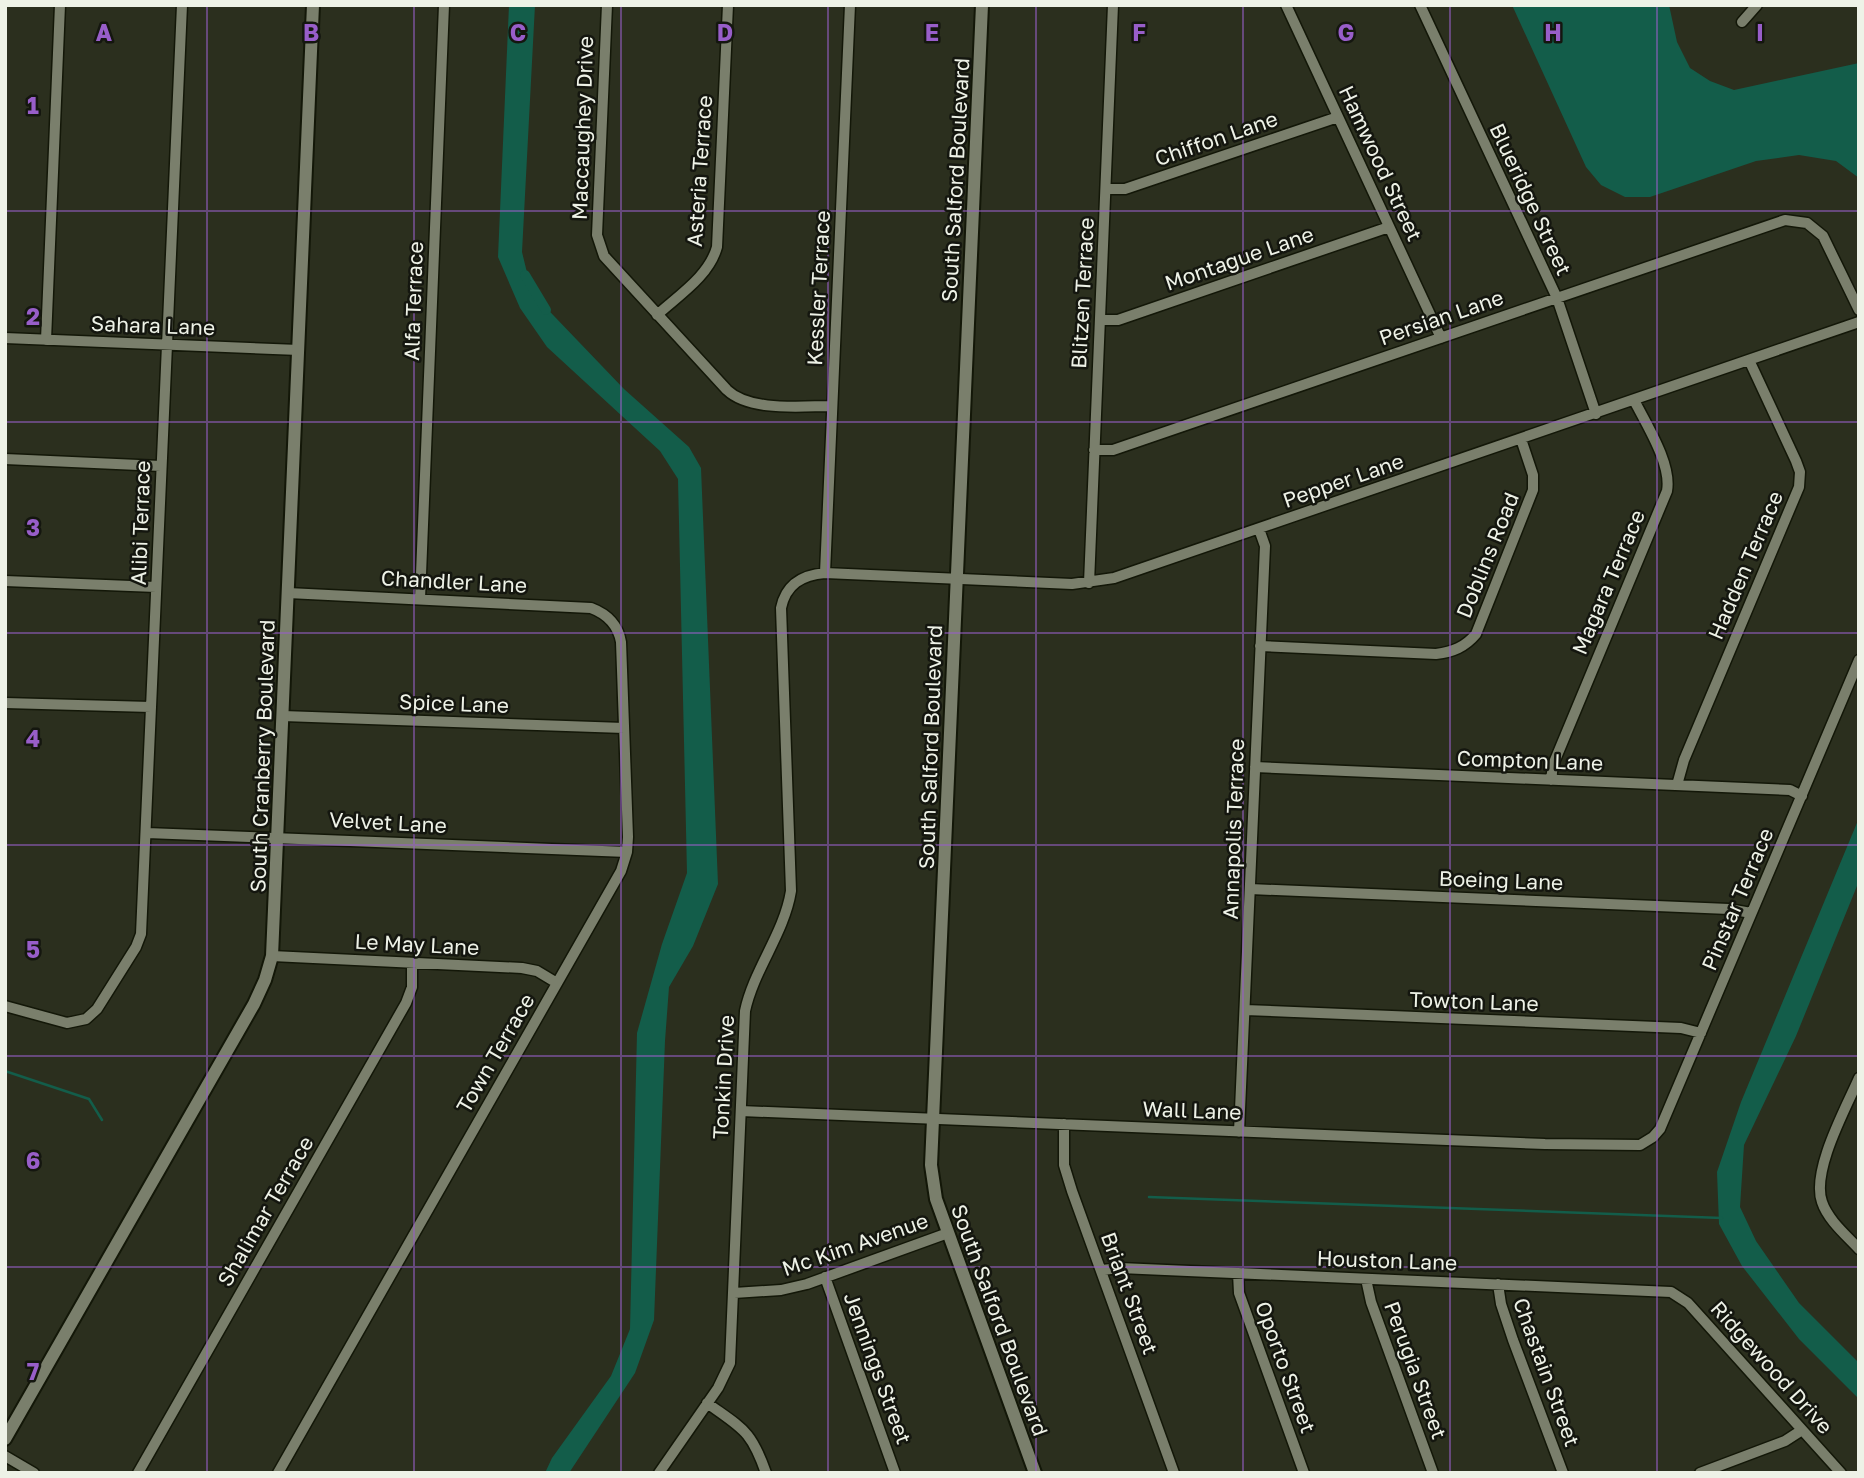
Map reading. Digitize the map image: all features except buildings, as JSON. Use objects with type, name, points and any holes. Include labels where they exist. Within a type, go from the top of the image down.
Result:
[{"type":"street","points":[[46,340],[60,5]]},
{"type":"street","name":"Alibi Terrace","points":[[5,1006],[67,1023],[79,1022],[97,1009],[136,947],[141,934],[182,5]]},
{"type":"street","name":"South Cranberry Boulevard","points":[[5,1439],[254,1004],[272,956],[313,5]]},
{"type":"street","name":"Alfa Terrace","points":[[420,599],[444,5]]},
{"type":"street","name":"Maccaughey Drive","points":[[607,5],[597,235],[607,261],[739,400],[755,404],[831,406]]},
{"type":"street","name":"Asteria Terrace","points":[[657,315],[705,271],[717,247],[728,5]]},
{"type":"street","name":"Kessler Terrace","points":[[825,573],[850,5]]},
{"type":"street","name":"South Salford Boulevard","points":[[982,5],[932,1181],[948,1233],[1035,1473]]},
{"type":"street","name":"Blitzen Terrace","points":[[1089,583],[1113,5]]},
{"type":"street","name":"Hamwood Street","points":[[1286,5],[1441,338]]},
{"type":"street","name":"Blueridge Street","points":[[1420,5],[1557,298],[1595,414]]},
{"type":"street","points":[[1742,22],[1757,5]]},
{"type":"street","name":"Chiffon Lane","points":[[1106,189],[1125,190],[1338,117]]},
{"type":"street","name":"Persian Lane","points":[[1094,450],[1113,450],[1779,222],[1800,221],[1814,227],[1823,236],[1859,310]]},
{"type":"street","name":"Montague Lane","points":[[1100,320],[1118,320],[1389,227]]},
{"type":"street","name":"Pepper Lane","points":[[825,573],[1089,583],[1114,578],[1859,322]]},
{"type":"street","name":"Sahara Lane","points":[[5,338],[299,350]]},
{"type":"street","name":"Hadden Terrace","points":[[1677,785],[1684,760],[1799,487],[1800,472],[1796,461],[1749,360]]},
{"type":"street","name":"Magara Terrace","points":[[1551,780],[1553,765],[1669,482],[1665,466],[1634,400]]},
{"type":"street","name":"Doblins Road","points":[[1260,646],[1436,654],[1451,652],[1464,646],[1476,634],[1531,501],[1533,475],[1521,439]]},
{"type":"street","points":[[5,459],[162,466]]},
{"type":"street","name":"Annapolis Terrace","points":[[1239,1132],[1265,547],[1259,529]]},
{"type":"street","name":"Tonkin Drive","points":[[659,1473],[707,1404],[730,1363],[747,1003],[786,915],[791,891],[781,608],[786,593],[793,584],[808,575],[825,573]]},
{"type":"street","points":[[5,581],[156,586]]},
{"type":"street","name":"Chandler Lane","points":[[288,593],[591,608],[612,622]]},
{"type":"street","name":"Town Terrace","points":[[278,1473],[621,871],[627,852],[621,642],[612,622]]},
{"type":"street","name":"Pinstar Terrace","points":[[1640,1145],[1660,1129],[1859,660]]},
{"type":"street","points":[[5,702],[151,707]]},
{"type":"street","name":"Spice Lane","points":[[283,716],[624,728]]},
{"type":"street","name":"Compton Lane","points":[[1255,767],[1790,790],[1802,796]]},
{"type":"street","name":"Velvet Lane","points":[[146,832],[627,852]]},
{"type":"street","name":"Boeing Lane","points":[[1250,889],[1729,909],[1751,913]]},
{"type":"street","name":"Le May Lane","points":[[272,956],[522,968],[537,971],[557,983]]},
{"type":"street","name":"Shalimar Terrace","points":[[138,1473],[405,1003],[412,987],[412,964]]},
{"type":"street","name":"Towton Lane","points":[[1245,1010],[1681,1028],[1701,1033]]},
{"type":"street","points":[[1859,1078],[1823,1163],[1819,1185],[1822,1204],[1859,1249]]},
{"type":"street","name":"Wall Lane","points":[[741,1111],[1545,1144],[1640,1145]]},
{"type":"street","name":"Briant Street","points":[[1064,1124],[1064,1165],[1174,1473]]},
{"type":"street","name":"Mc Kim Avenue","points":[[734,1293],[781,1290],[948,1233]]},
{"type":"street","name":"Houston Lane","points":[[1102,1270],[1120,1268],[1671,1292]]},
{"type":"street","name":"Oporto Street","points":[[1238,1273],[1239,1293],[1304,1473]]},
{"type":"street","name":"Jennings Street","points":[[825,1277],[895,1473]]},
{"type":"street","name":"Perugia Street","points":[[1366,1279],[1371,1302],[1433,1473]]},
{"type":"street","name":"Chastain Street","points":[[1498,1284],[1501,1304],[1513,1340],[1563,1473]]},
{"type":"street","name":"Ridgewood Drive","points":[[1671,1292],[1688,1303],[1841,1473]]},
{"type":"street","points":[[707,1404],[748,1433],[757,1447],[766,1473]]},
{"type":"street","points":[[1700,1473],[1785,1441],[1802,1430]]},
{"type":"street","points":[[5,1456],[34,1473]]},
{"type":"water","points":[[509,5],[535,5],[522,252],[532,293],[624,389],[689,447],[701,468],[718,884],[693,946],[669,987],[654,1320],[635,1373],[569,1473],[545,1473],[552,1458],[611,1376],[630,1329],[637,1033],[662,944],[687,873],[678,479],[660,451],[547,347],[520,308],[498,257]]},
{"type":"water","points":[[1512,5],[1669,5],[1677,42],[1690,68],[1710,81],[1734,90],[1859,63],[1859,178],[1836,161],[1799,155],[1756,161],[1650,197],[1625,197],[1601,185],[1586,167]]},
{"type":"water","points":[[1859,818],[1859,881],[1796,1036],[1744,1145],[1740,1207],[1756,1241],[1799,1303],[1859,1363],[1859,1399],[1799,1339],[1742,1266],[1719,1224],[1717,1172],[1741,1102]]},
{"type":"waterway","points":[[525,275],[546,310]]},
{"type":"waterway","points":[[5,1071],[89,1099],[102,1120]]},
{"type":"waterway","points":[[1149,1197],[1722,1218]]}]
